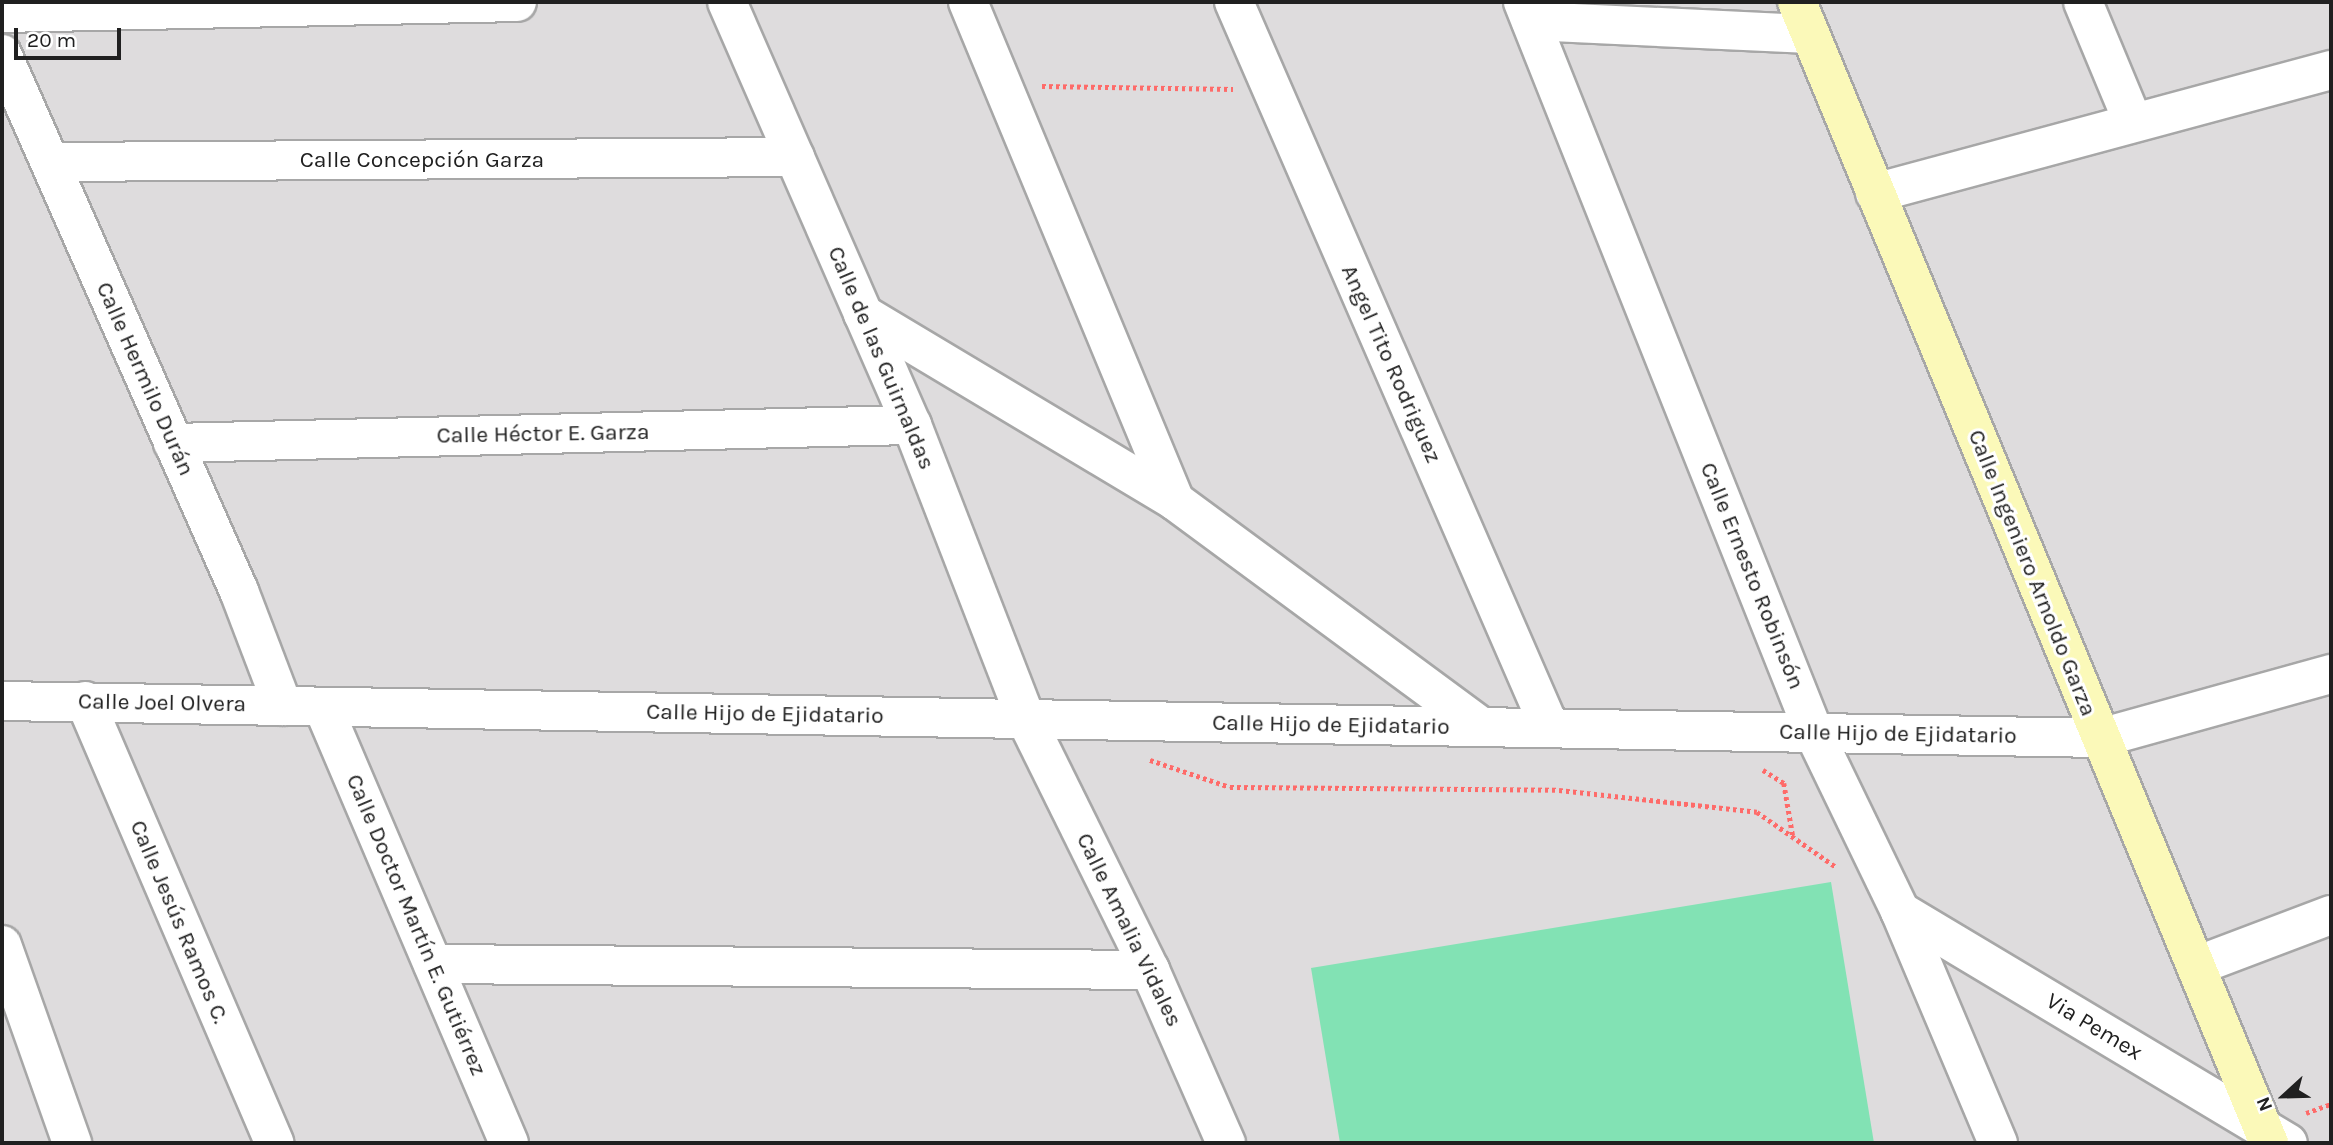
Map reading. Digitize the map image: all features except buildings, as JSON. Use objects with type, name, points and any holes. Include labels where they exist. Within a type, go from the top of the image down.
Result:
[{"type":"street","points":[[2,13],[517,2]]},
{"type":"street","name":"Calle de las Guirnaldas","points":[[727,2],[912,425],[1026,719]]},
{"type":"street","points":[[968,2],[1175,501]]},
{"type":"street","name":"Angel Tito Rodriguez","points":[[1234,2],[1549,726]]},
{"type":"street","points":[[2083,2],[2133,122]]},
{"type":"street","points":[[1527,11],[1803,18]]},
{"type":"street","name":"Calle Ernesto Robinsón","points":[[1527,11],[1814,733],[1900,911],[1998,1143]]},
{"type":"street","name":"Calle Ingeniero Arnoldo Garza","points":[[1803,18],[2100,738],[2196,966],[2273,1138]]},
{"type":"street","name":"Calle Hermilo Durán","points":[[2,54],[173,443],[284,706]]},
{"type":"street","points":[[1875,193],[2331,70]]},
{"type":"street","name":"Calle Concepción Garza","points":[[50,162],[795,157]]},
{"type":"street","points":[[863,314],[1175,501],[1481,727]]},
{"type":"street","name":"Calle Héctor E. Garza","points":[[173,443],[912,425]]},
{"type":"street","name":"Calle Hijo de Ejidatario","points":[[323,707],[1549,726],[2100,738],[2331,674]]},
{"type":"street","name":"Calle Joel Olvera","points":[[2,701],[323,707]]},
{"type":"street","name":"Calle Jesús Ramos C.","points":[[85,701],[274,1143]]},
{"type":"street","name":"Calle Doctor Martín E. Gutiérrez","points":[[323,707],[509,1143]]},
{"type":"street","name":"Calle Amalia Vidales","points":[[1026,719],[1150,970],[1226,1143]]},
{"type":"street","name":"Via Pemex","points":[[1900,911],[2273,1138]]},
{"type":"street","points":[[2196,966],[2331,915]]},
{"type":"street","points":[[2,945],[72,1143]]},
{"type":"street","points":[[433,964],[1150,970]]},
{"type":"path","points":[[1003,85],[1271,89]]},
{"type":"path","points":[[1141,757],[1230,787],[1559,790],[1757,812],[1847,874]]},
{"type":"shaded area","points":[[2,2],[2331,2],[2331,1143],[2,1143]]},
{"type":"green space","points":[[1831,882],[1874,1143],[1340,1143],[1311,968]]}]
